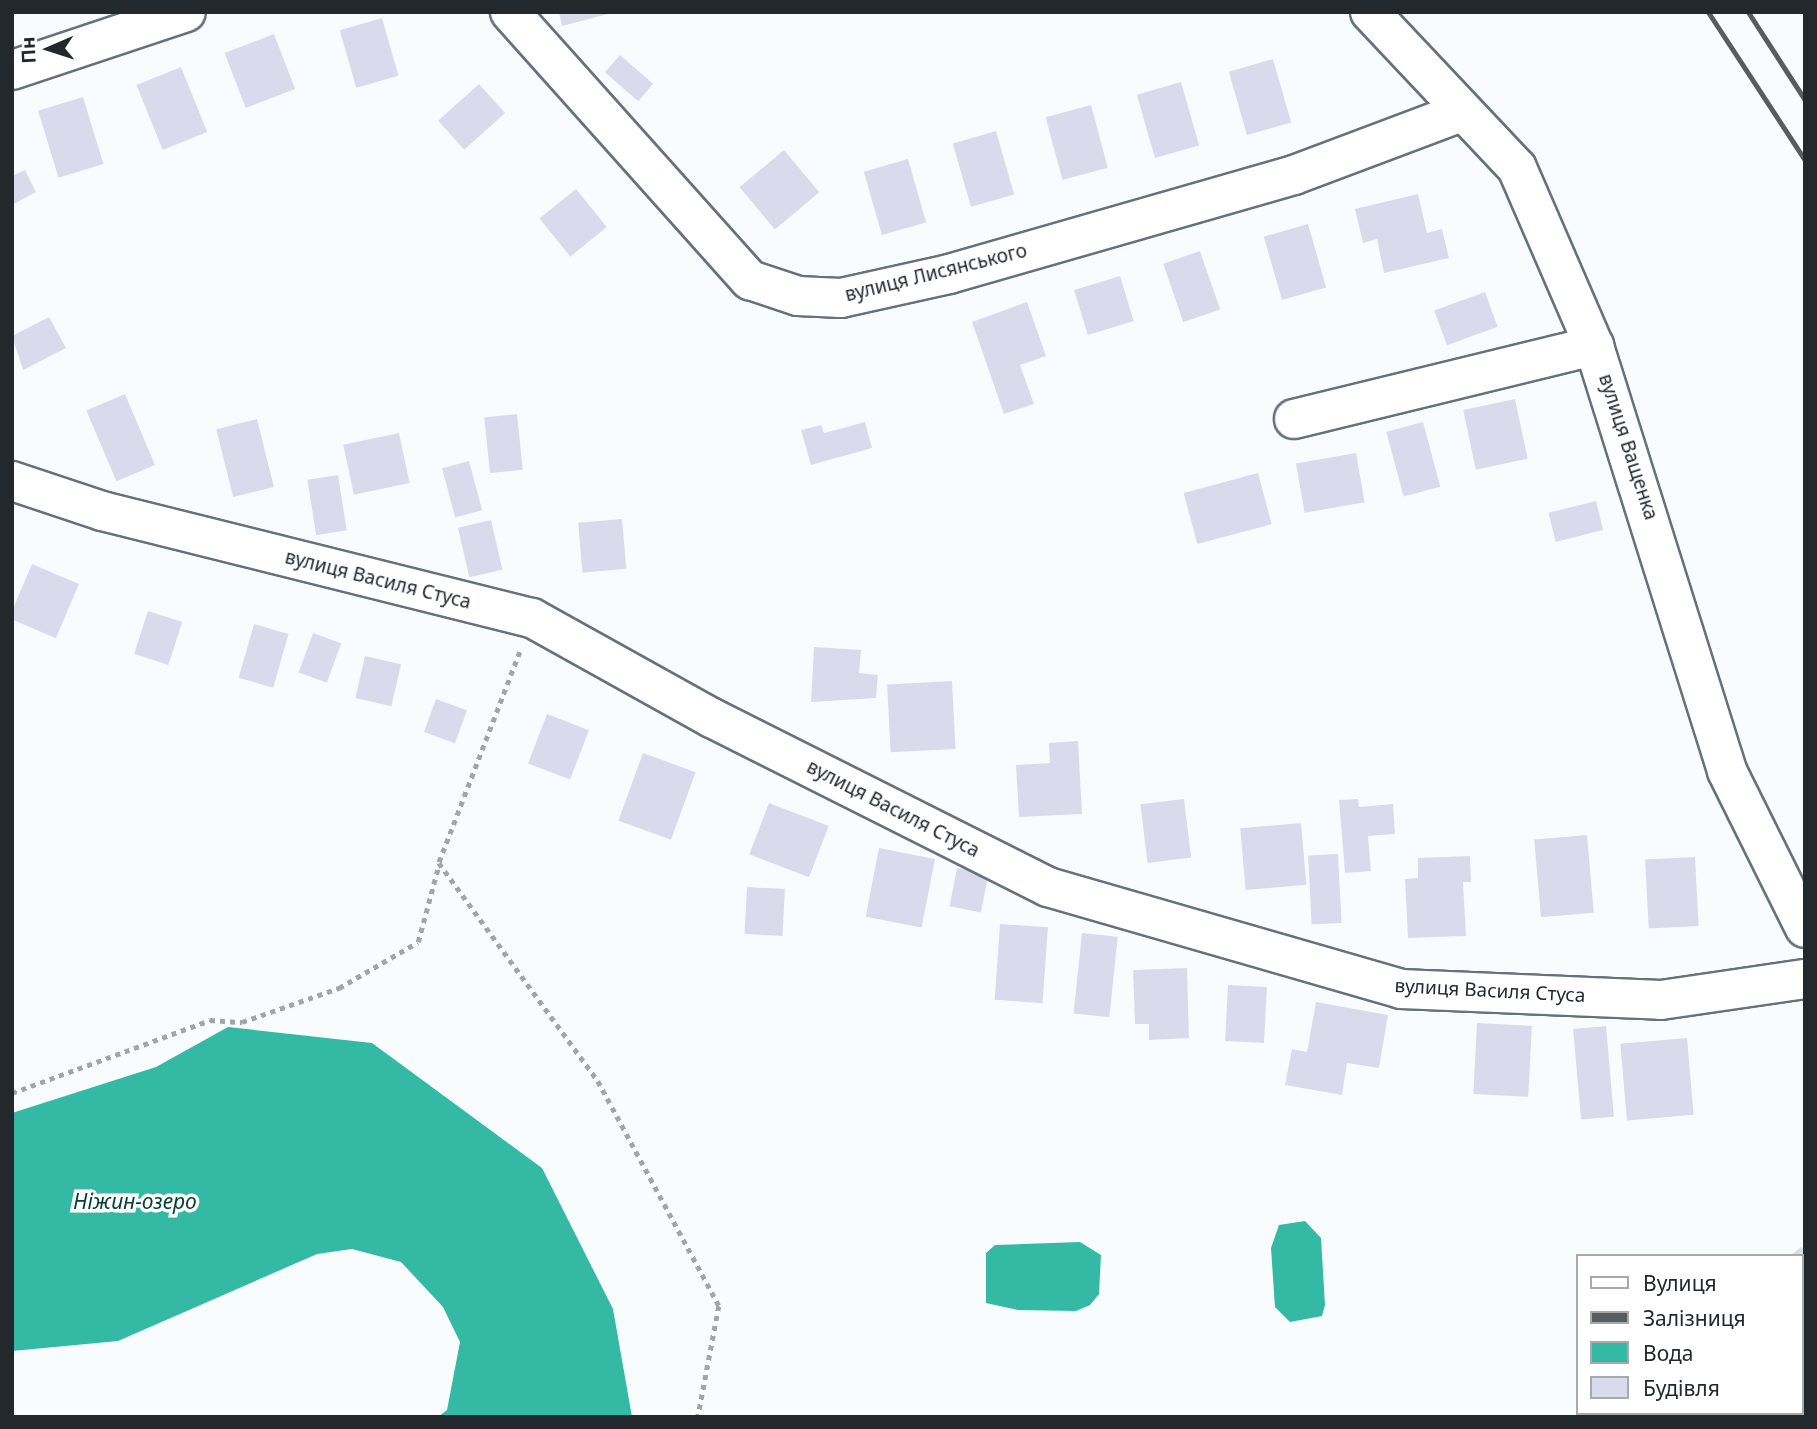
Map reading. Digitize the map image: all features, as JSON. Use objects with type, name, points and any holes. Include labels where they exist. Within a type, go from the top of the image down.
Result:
[{"type":"street","points":[[12,70],[186,12]]},
{"type":"street","name":"вулиця Лисянського","points":[[510,12],[750,280],[798,296],[841,298],[962,270],[1294,175],[1462,112]]},
{"type":"street","name":"вулиця Ващенка","points":[[1370,12],[1517,168],[1594,346],[1727,771],[1805,928]]},
{"type":"street","points":[[1294,419],[1594,346]]},
{"type":"street","name":"вулиця Василя Стуса","points":[[12,481],[102,511],[533,618],[712,718],[1048,887],[1401,989],[1661,1000],[1805,979]]},
{"type":"path","points":[[12,1093],[210,1020],[242,1022],[339,988],[418,942],[439,863],[533,618]]},
{"type":"path","points":[[439,863],[598,1081],[719,1306],[698,1417]]},
{"type":"water","name":"Ніжин-озеро","points":[[228,1027],[372,1043],[542,1168],[613,1309],[632,1417],[438,1417],[447,1410],[460,1342],[443,1307],[401,1262],[352,1249],[317,1254],[118,1341],[12,1351],[12,1113],[156,1067]]},
{"type":"water","points":[[1305,1221],[1321,1238],[1325,1305],[1322,1316],[1290,1322],[1275,1307],[1271,1248],[1279,1225]]},
{"type":"water","points":[[1080,1242],[1101,1255],[1099,1294],[1090,1305],[1076,1311],[1018,1310],[986,1303],[986,1253],[995,1245]]},
{"type":"building","points":[[559,12],[612,12],[612,13],[562,26]]},
{"type":"building","points":[[382,18],[399,76],[356,88],[340,30]]},
{"type":"building","points":[[274,34],[295,89],[246,108],[225,53]]},
{"type":"building","points":[[620,55],[653,84],[638,101],[605,72]]},
{"type":"building","points":[[1273,59],[1291,122],[1247,135],[1229,72]]},
{"type":"building","points":[[181,67],[207,132],[163,150],[136,85]]},
{"type":"building","points":[[1181,82],[1199,145],[1155,158],[1137,95]]},
{"type":"building","points":[[479,84],[505,113],[464,150],[438,121]]},
{"type":"building","points":[[83,97],[103,164],[59,178],[38,111]]},
{"type":"building","points":[[1091,105],[1108,168],[1062,180],[1046,117]]},
{"type":"building","points":[[996,131],[1014,194],[971,207],[953,143]]},
{"type":"building","points":[[784,150],[819,192],[775,229],[740,187]]},
{"type":"building","points":[[908,159],[926,222],[882,235],[864,172]]},
{"type":"building","points":[[25,170],[36,192],[12,205],[12,176]]},
{"type":"building","points":[[576,189],[607,227],[570,257],[539,219]]},
{"type":"building","points":[[1418,194],[1427,233],[1442,229],[1449,258],[1384,273],[1377,239],[1363,243],[1355,209]]},
{"type":"building","points":[[1308,224],[1326,287],[1282,300],[1264,237]]},
{"type":"building","points":[[1200,251],[1220,310],[1183,322],[1163,264]]},
{"type":"building","points":[[1120,276],[1134,321],[1088,335],[1074,290]]},
{"type":"building","points":[[1485,292],[1498,327],[1447,345],[1434,310]]},
{"type":"building","points":[[1027,302],[1046,356],[1020,365],[1034,404],[1004,414],[972,322]]},
{"type":"building","points":[[49,317],[66,348],[23,370],[12,336]]},
{"type":"building","points":[[125,394],[155,465],[116,481],[86,410]]},
{"type":"building","points":[[1515,399],[1528,459],[1476,470],[1463,410]]},
{"type":"building","points":[[517,414],[523,470],[490,473],[484,417]]},
{"type":"building","points":[[257,419],[274,487],[233,497],[216,429]]},
{"type":"building","points":[[865,422],[872,448],[811,465],[801,430],[821,425],[824,433]]},
{"type":"building","points":[[1423,422],[1440,487],[1404,497],[1386,432]]},
{"type":"building","points":[[399,433],[410,483],[354,495],[343,445]]},
{"type":"building","points":[[1356,453],[1365,502],[1305,513],[1296,464]]},
{"type":"building","points":[[469,461],[482,510],[455,518],[442,468]]},
{"type":"building","points":[[1258,473],[1272,524],[1197,544],[1184,493]]},
{"type":"building","points":[[338,475],[347,530],[316,535],[307,480]]},
{"type":"building","points":[[1596,501],[1603,530],[1556,542],[1548,513]]},
{"type":"building","points":[[622,519],[626,569],[583,573],[578,523]]},
{"type":"building","points":[[491,520],[502,570],[469,577],[458,528]]},
{"type":"building","points":[[32,564],[79,584],[56,638],[12,620],[12,611]]},
{"type":"building","points":[[148,611],[182,622],[168,665],[134,654]]},
{"type":"building","points":[[254,624],[289,634],[273,688],[239,678]]},
{"type":"building","points":[[313,633],[341,643],[327,683],[299,672]]},
{"type":"building","points":[[814,647],[861,650],[859,673],[878,675],[876,698],[811,702]]},
{"type":"building","points":[[365,656],[401,664],[391,706],[355,698]]},
{"type":"building","points":[[952,681],[956,749],[891,752],[887,684]]},
{"type":"building","points":[[436,699],[467,710],[455,743],[424,732]]},
{"type":"building","points":[[547,714],[589,730],[570,780],[528,763]]},
{"type":"building","points":[[1078,741],[1082,814],[1019,817],[1016,765],[1050,763],[1049,743]]},
{"type":"building","points":[[643,753],[696,772],[671,840],[618,821]]},
{"type":"building","points":[[1184,799],[1191,858],[1148,863],[1140,804]]},
{"type":"building","points":[[1358,799],[1359,807],[1393,804],[1395,834],[1368,836],[1371,871],[1345,873],[1339,800]]},
{"type":"building","points":[[769,803],[829,826],[809,877],[749,854]]},
{"type":"building","points":[[1301,823],[1306,885],[1246,890],[1240,828]]},
{"type":"building","points":[[1587,835],[1594,913],[1541,917],[1534,840]]},
{"type":"building","points":[[879,848],[935,859],[922,928],[866,917]]},
{"type":"building","points":[[1338,854],[1342,923],[1312,924],[1308,856]]},
{"type":"building","points":[[1470,856],[1471,882],[1463,882],[1466,936],[1408,938],[1405,879],[1418,878],[1418,858]]},
{"type":"building","points":[[1695,857],[1699,926],[1649,929],[1645,860]]},
{"type":"building","points":[[957,868],[988,874],[981,912],[950,906]]},
{"type":"building","points":[[747,887],[785,889],[782,936],[745,934]]},
{"type":"building","points":[[1000,924],[1048,927],[1043,1003],[995,1000]]},
{"type":"building","points":[[1082,933],[1118,937],[1109,1017],[1074,1014]]},
{"type":"building","points":[[1187,968],[1189,1038],[1149,1040],[1149,1024],[1135,1024],[1133,970]]},
{"type":"building","points":[[1228,985],[1267,987],[1264,1043],[1225,1041]]},
{"type":"building","points":[[1316,1002],[1388,1015],[1379,1068],[1347,1063],[1342,1095],[1285,1085],[1292,1049],[1307,1052]]},
{"type":"building","points":[[1477,1023],[1532,1026],[1528,1097],[1473,1094]]},
{"type":"building","points":[[1606,1026],[1614,1117],[1581,1120],[1573,1029]]},
{"type":"building","points":[[1687,1038],[1694,1115],[1627,1121],[1620,1044]]},
{"type":"building","points":[[1801,1247],[1805,1251],[1805,1301],[1803,1254],[1792,1254]]},
{"type":"building","points":[[1615,1415],[1677,1415],[1677,1417]]},
{"type":"railway","points":[[1708,12],[1805,160]]},
{"type":"railway","points":[[1748,12],[1805,100]]}]
